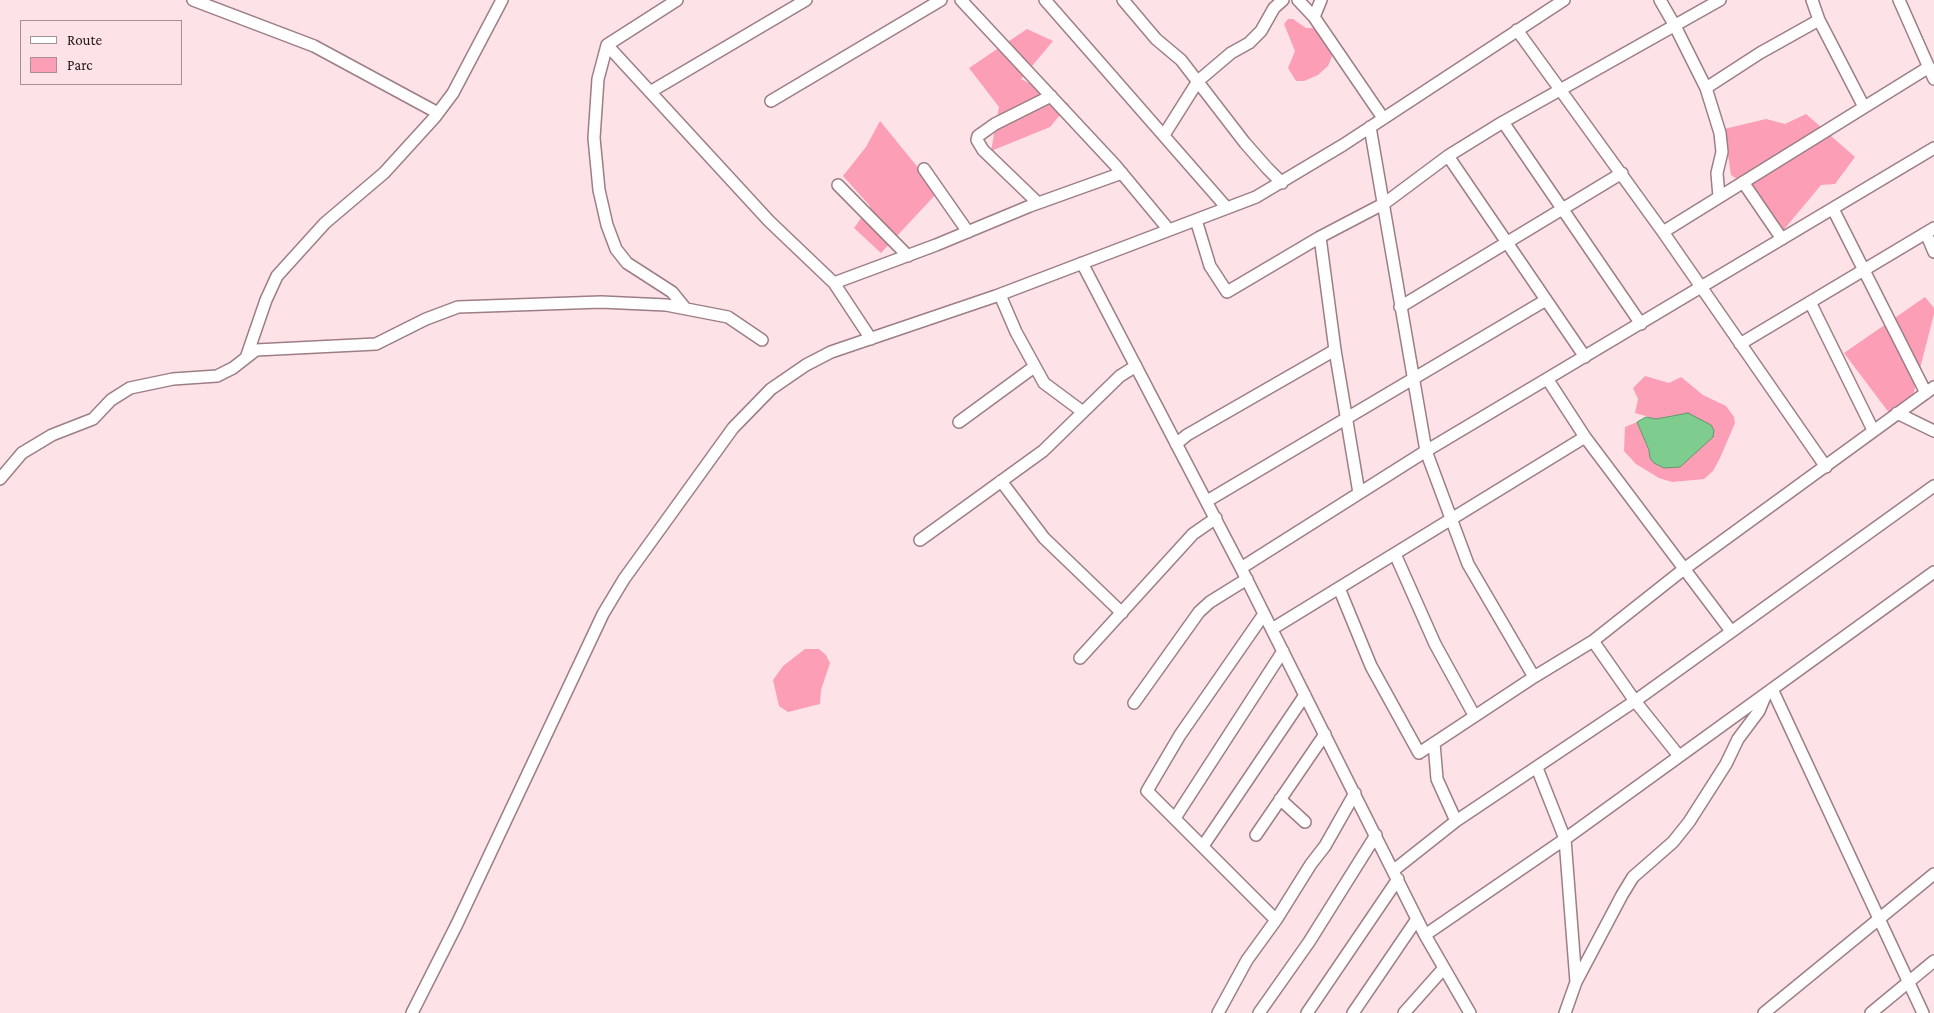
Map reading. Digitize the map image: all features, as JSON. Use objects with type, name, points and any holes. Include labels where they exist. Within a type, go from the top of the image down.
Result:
[{"type":"street","points":[[193,0],[314,46],[438,113]]},
{"type":"street","points":[[247,355],[266,300],[277,276],[325,223],[399,158],[438,113],[453,93],[502,0]]},
{"type":"street","points":[[677,0],[607,45],[598,78],[594,120],[598,190],[607,225],[621,256],[635,268],[672,292],[685,308]]},
{"type":"street","points":[[650,92],[806,0]]},
{"type":"street","points":[[770,101],[941,0]]},
{"type":"street","points":[[961,0],[1122,173],[1169,230]]},
{"type":"street","points":[[1045,0],[1228,208]]},
{"type":"street","points":[[1123,0],[1156,39],[1180,60],[1245,143],[1282,183]]},
{"type":"street","points":[[1164,135],[1198,81],[1231,53],[1249,43],[1261,31],[1274,8],[1283,0]]},
{"type":"street","points":[[1298,0],[1314,17],[1383,118]]},
{"type":"street","points":[[1314,17],[1321,0]]},
{"type":"street","points":[[412,1013],[457,924],[569,681],[602,614],[624,578],[733,428],[771,389],[806,365],[831,352],[1000,295],[1256,197],[1282,183],[1370,127],[1564,0]]},
{"type":"street","points":[[1660,0],[1706,88],[1720,133],[1722,152],[1717,173],[1720,197]]},
{"type":"street","points":[[1196,220],[1210,266],[1227,292],[1385,203],[1448,156],[1503,122],[1720,0]]},
{"type":"street","points":[[1812,0],[1819,20],[1864,107]]},
{"type":"street","points":[[1899,0],[1934,79]]},
{"type":"street","points":[[1706,88],[1760,53],[1819,20]]},
{"type":"street","points":[[1517,30],[1622,174],[1826,467]]},
{"type":"street","points":[[607,45],[775,227],[834,283],[871,339]]},
{"type":"street","points":[[1663,232],[1929,67]]},
{"type":"street","points":[[1038,203],[983,150],[977,140],[978,136],[995,124],[1051,96]]},
{"type":"street","points":[[1503,122],[1641,324]]},
{"type":"street","points":[[1370,127],[1385,203],[1400,307],[1426,451],[1468,564],[1534,678]]},
{"type":"street","points":[[1241,568],[1426,451],[1548,380],[1934,148]]},
{"type":"street","points":[[1448,156],[1585,357]]},
{"type":"street","points":[[924,169],[968,232]]},
{"type":"street","points":[[834,283],[908,256],[1038,203],[1122,173]]},
{"type":"street","points":[[1400,307],[1622,174]]},
{"type":"street","points":[[1743,182],[1782,239]]},
{"type":"street","points":[[838,186],[908,256]]},
{"type":"street","points":[[1339,588],[1371,666],[1419,752],[1474,715],[1593,641],[1684,569],[1930,390],[1864,270],[1834,209]]},
{"type":"street","points":[[1740,344],[1930,231],[1934,252]]},
{"type":"street","points":[[1320,238],[1335,350],[1359,493]]},
{"type":"street","points":[[1082,263],[1216,518],[1425,935],[1466,1011]]},
{"type":"street","points":[[1000,295],[1034,367],[1044,383],[1083,412]]},
{"type":"street","points":[[1207,501],[1546,300]]},
{"type":"street","points":[[0,479],[22,453],[52,435],[93,419],[119,393],[141,384],[217,376],[233,368],[247,355],[256,350],[272,348],[356,347],[376,344],[426,319],[458,307],[601,302],[685,308],[728,317],[762,340]]},
{"type":"street","points":[[1810,302],[1873,430]]},
{"type":"street","points":[[1176,444],[1335,350]]},
{"type":"street","points":[[920,540],[1043,451],[1120,376],[1136,366]]},
{"type":"street","points":[[959,422],[1034,367]]},
{"type":"street","points":[[1548,380],[1585,438],[1731,631]]},
{"type":"street","points":[[1896,413],[1915,420],[1934,431]]},
{"type":"street","points":[[1272,629],[1585,438]]},
{"type":"street","points":[[1000,482],[1044,538],[1122,613]]},
{"type":"street","points":[[1307,1013],[1396,875],[1456,821],[1635,701],[1934,486]]},
{"type":"street","points":[[1080,658],[1194,534],[1216,518]]},
{"type":"street","points":[[1395,554],[1435,644],[1474,715]]},
{"type":"street","points":[[1425,935],[1565,839],[1934,572]]},
{"type":"street","points":[[1134,704],[1199,612],[1210,602],[1247,579]]},
{"type":"street","points":[[1264,614],[1180,735],[1147,791],[1276,920]]},
{"type":"street","points":[[1593,641],[1635,701],[1679,756]]},
{"type":"street","points":[[1176,818],[1283,651]]},
{"type":"street","points":[[1769,690],[1923,1013]]},
{"type":"street","points":[[1565,1013],[1576,982],[1601,931],[1611,918],[1633,877],[1673,842],[1689,822],[1726,764],[1738,739],[1769,690]]},
{"type":"street","points":[[1203,846],[1305,695]]},
{"type":"street","points":[[1256,835],[1325,734]]},
{"type":"street","points":[[1434,743],[1437,779],[1456,821]]},
{"type":"street","points":[[1536,768],[1565,839],[1576,982]]},
{"type":"street","points":[[1218,1013],[1247,960],[1325,846],[1355,793]]},
{"type":"street","points":[[1280,799],[1305,822]]},
{"type":"street","points":[[1259,1013],[1310,942],[1376,835]]},
{"type":"street","points":[[1764,1013],[1934,874]]},
{"type":"street","points":[[1353,1013],[1417,919]]},
{"type":"street","points":[[1871,1013],[1934,961]]},
{"type":"street","points":[[1404,1013],[1444,968]]},
{"type":"green space","points":[[1288,19],[1293,19],[1306,28],[1319,28],[1331,45],[1332,56],[1328,66],[1318,75],[1304,81],[1296,81],[1288,68],[1295,51],[1284,24]]},
{"type":"green space","points":[[1027,29],[1053,41],[1021,79],[1069,104],[1050,127],[991,151],[999,107],[969,68]]},
{"type":"green space","points":[[1806,114],[1855,157],[1835,184],[1821,185],[1781,233],[1764,212],[1759,194],[1731,175],[1724,129],[1766,119],[1785,124]]},
{"type":"green space","points":[[880,121],[938,192],[881,253],[854,228],[870,206],[843,176],[866,147]]},
{"type":"green space","points":[[1925,297],[1934,308],[1934,314],[1910,407],[1896,422],[1844,353]]},
{"type":"green space","points":[[1645,376],[1669,383],[1681,377],[1703,395],[1726,406],[1734,417],[1735,423],[1720,458],[1713,471],[1704,479],[1672,482],[1659,478],[1636,464],[1624,451],[1625,427],[1637,422],[1649,450],[1650,458],[1674,415],[1656,419],[1635,413],[1638,399],[1633,388]]},
{"type":"green space","points":[[805,649],[819,649],[826,655],[830,663],[821,690],[820,704],[788,712],[779,706],[773,680],[783,666]]},
{"type":"shaded area","points":[[1688,413],[1711,425],[1714,430],[1713,437],[1680,467],[1664,468],[1654,463],[1650,458],[1649,450],[1637,422],[1646,417],[1656,419]]}]
